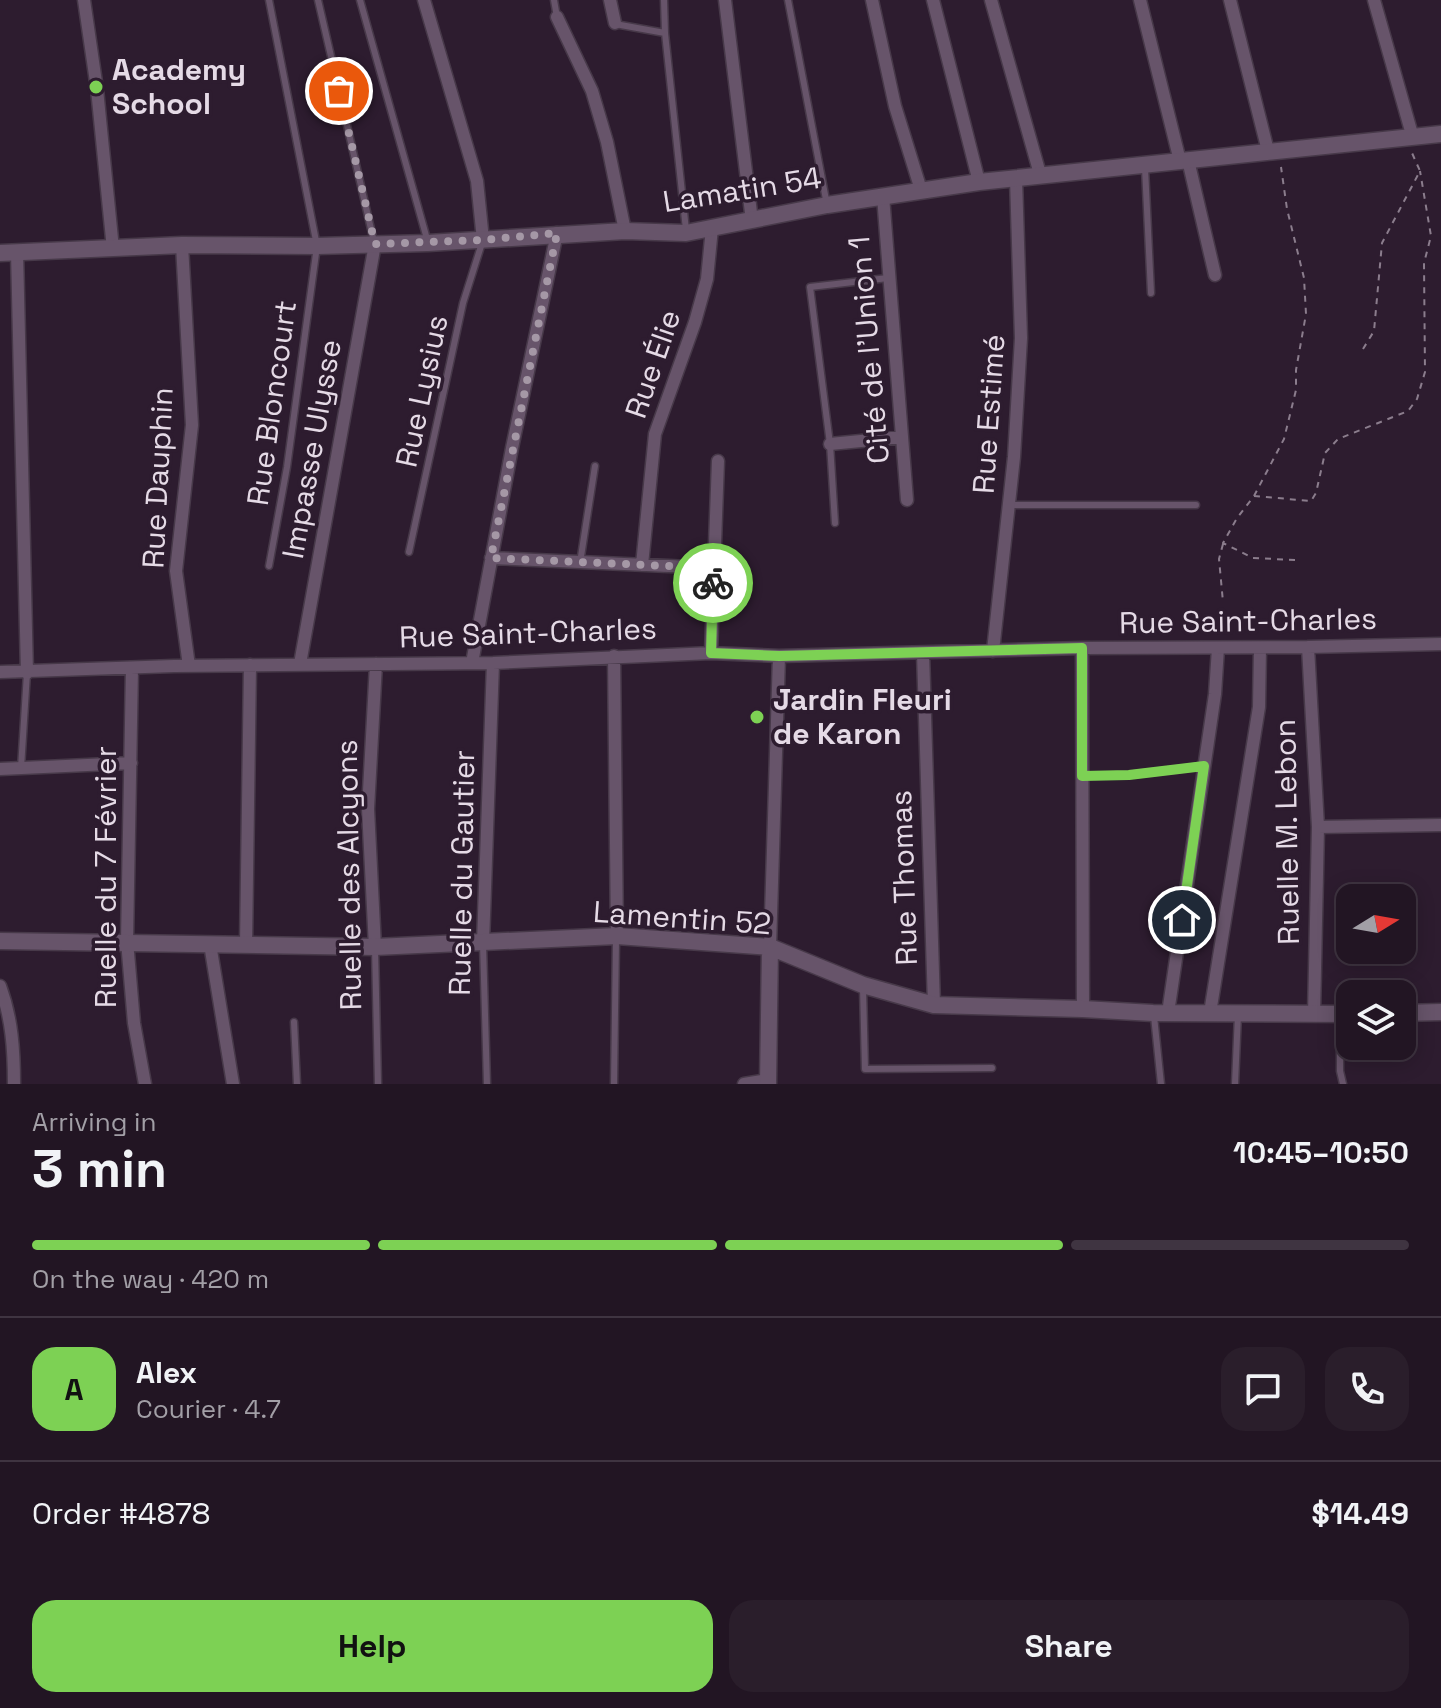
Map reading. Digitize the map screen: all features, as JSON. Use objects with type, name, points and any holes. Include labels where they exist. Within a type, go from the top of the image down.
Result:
[{"type":"street","points":[[84,0],[97,89],[113,249]]},
{"type":"street","points":[[424,0],[477,181],[483,240]]},
{"type":"street","points":[[610,0],[615,23]]},
{"type":"street","points":[[725,0],[752,221]]},
{"type":"street","points":[[872,0],[895,106],[921,190]]},
{"type":"street","points":[[933,0],[979,182]]},
{"type":"street","points":[[991,0],[1040,174]]},
{"type":"street","points":[[1140,0],[1215,275]]},
{"type":"street","points":[[1230,0],[1274,151]]},
{"type":"street","points":[[1374,0],[1413,138]]},
{"type":"street","points":[[557,17],[592,91],[607,142],[625,231]]},
{"type":"street","name":"Lamatin 54","points":[[8,252],[182,245],[428,243],[625,231],[686,233],[827,205],[1040,174],[1441,134]]},
{"type":"street","name":"Rue Estimé","points":[[993,651],[1009,505],[1021,338],[1016,179]]},
{"type":"street","name":"Cité de l'Union 1","points":[[883,196],[907,500]]},
{"type":"street","name":"Rue Élie","points":[[642,565],[655,434],[703,294],[712,228]]},
{"type":"street","points":[[472,663],[557,233]]},
{"type":"street","name":"Impasse Ulysse","points":[[300,664],[375,244]]},
{"type":"street","name":"Rue Dauphin","points":[[182,245],[192,425],[176,571],[189,666]]},
{"type":"street","points":[[8,252],[27,673]]},
{"type":"street","points":[[830,444],[902,437]]},
{"type":"street","points":[[711,653],[718,461]]},
{"type":"street","points":[[491,558],[713,568]]},
{"type":"street","name":"Rue Saint-Charles","points":[[0,672],[189,666],[493,663],[711,653],[779,656],[1082,648],[1441,644]]},
{"type":"street","name":"Ruelle M. Lebon","points":[[1308,647],[1318,827],[1314,1015]]},
{"type":"street","points":[[1082,648],[1083,1009]]},
{"type":"street","points":[[1161,1013],[1204,766],[1215,694],[1218,648]]},
{"type":"street","points":[[1210,1013],[1259,707],[1260,648]]},
{"type":"street","name":"Rue Thomas","points":[[923,653],[934,1005]]},
{"type":"street","points":[[614,656],[617,936]]},
{"type":"street","points":[[744,1084],[768,1082],[779,656]]},
{"type":"street","name":"Ruelle du Gautier","points":[[483,943],[493,663]]},
{"type":"street","name":"Ruelle des Alcyons","points":[[375,947],[368,809],[376,664]]},
{"type":"street","points":[[246,945],[250,665]]},
{"type":"street","name":"Ruelle du 7 Février","points":[[132,668],[127,941],[134,1023],[145,1084]]},
{"type":"street","points":[[0,769],[131,763]]},
{"type":"street","points":[[1318,827],[1441,825]]},
{"type":"street","name":"Lamentin 52","points":[[0,941],[375,947],[617,936],[770,947],[863,985],[934,1005],[1161,1013],[1336,1014]]},
{"type":"street","points":[[210,944],[233,1084]]},
{"type":"street","points":[[0,986],[14,1049],[14,1084]]},
{"type":"street","points":[[1416,1013],[1441,1012]]},
{"type":"lane","name":"Rue Bloncourt","points":[[269,0],[317,246],[287,467],[269,566]]},
{"type":"lane","points":[[318,0],[375,244]]},
{"type":"lane","points":[[360,0],[428,243]]},
{"type":"lane","points":[[554,0],[557,17]]},
{"type":"lane","points":[[664,0],[686,233]]},
{"type":"lane","points":[[788,0],[827,205]]},
{"type":"lane","points":[[615,23],[665,33]]},
{"type":"lane","points":[[1145,165],[1151,293]]},
{"type":"lane","name":"Rue Lysius","points":[[409,552],[463,303],[483,240]]},
{"type":"lane","points":[[835,523],[830,444],[810,287],[888,278]]},
{"type":"lane","points":[[580,563],[595,466]]},
{"type":"lane","points":[[1009,505],[1196,505]]},
{"type":"lane","points":[[21,768],[27,673]]},
{"type":"lane","points":[[1082,776],[1129,775],[1204,766]]},
{"type":"lane","points":[[614,1084],[617,936]]},
{"type":"lane","name":"Ruelle du Gautier","points":[[483,943],[487,1084]]},
{"type":"lane","name":"Ruelle des Alcyons","points":[[375,947],[378,1084]]},
{"type":"lane","points":[[863,985],[865,1069],[992,1068]]},
{"type":"lane","points":[[1161,1013],[1161,1084]]},
{"type":"lane","points":[[1235,1084],[1238,1014]]},
{"type":"lane","points":[[294,1022],[297,1084]]},
{"type":"lane","points":[[1341,1060],[1343,1084]]},
{"type":"path","points":[[1254,496],[1311,501],[1316,493],[1325,453],[1338,439],[1408,411],[1417,399],[1425,372],[1424,263],[1431,236],[1420,171],[1409,149],[1413,138]]},
{"type":"path","points":[[1223,602],[1219,559],[1223,543],[1254,496],[1284,439],[1296,390],[1296,370],[1306,314],[1304,278],[1274,151]]},
{"type":"path","points":[[1363,349],[1374,331],[1382,243],[1420,171]]},
{"type":"path","points":[[1223,543],[1253,558],[1295,560]]},
{"type":"way so far","points":[[339,91],[375,244],[483,240],[557,233],[491,558],[713,568],[713,583]]},
{"type":"place","name":"Academy School","points":[[96,87]]},
{"type":"place","name":"Jardin Fleuri de Karon","points":[[757,717]]},
{"type":"route","points":[[713,583],[711,653],[779,656],[1082,648],[1082,776],[1129,775],[1204,766],[1182,920]]}]
